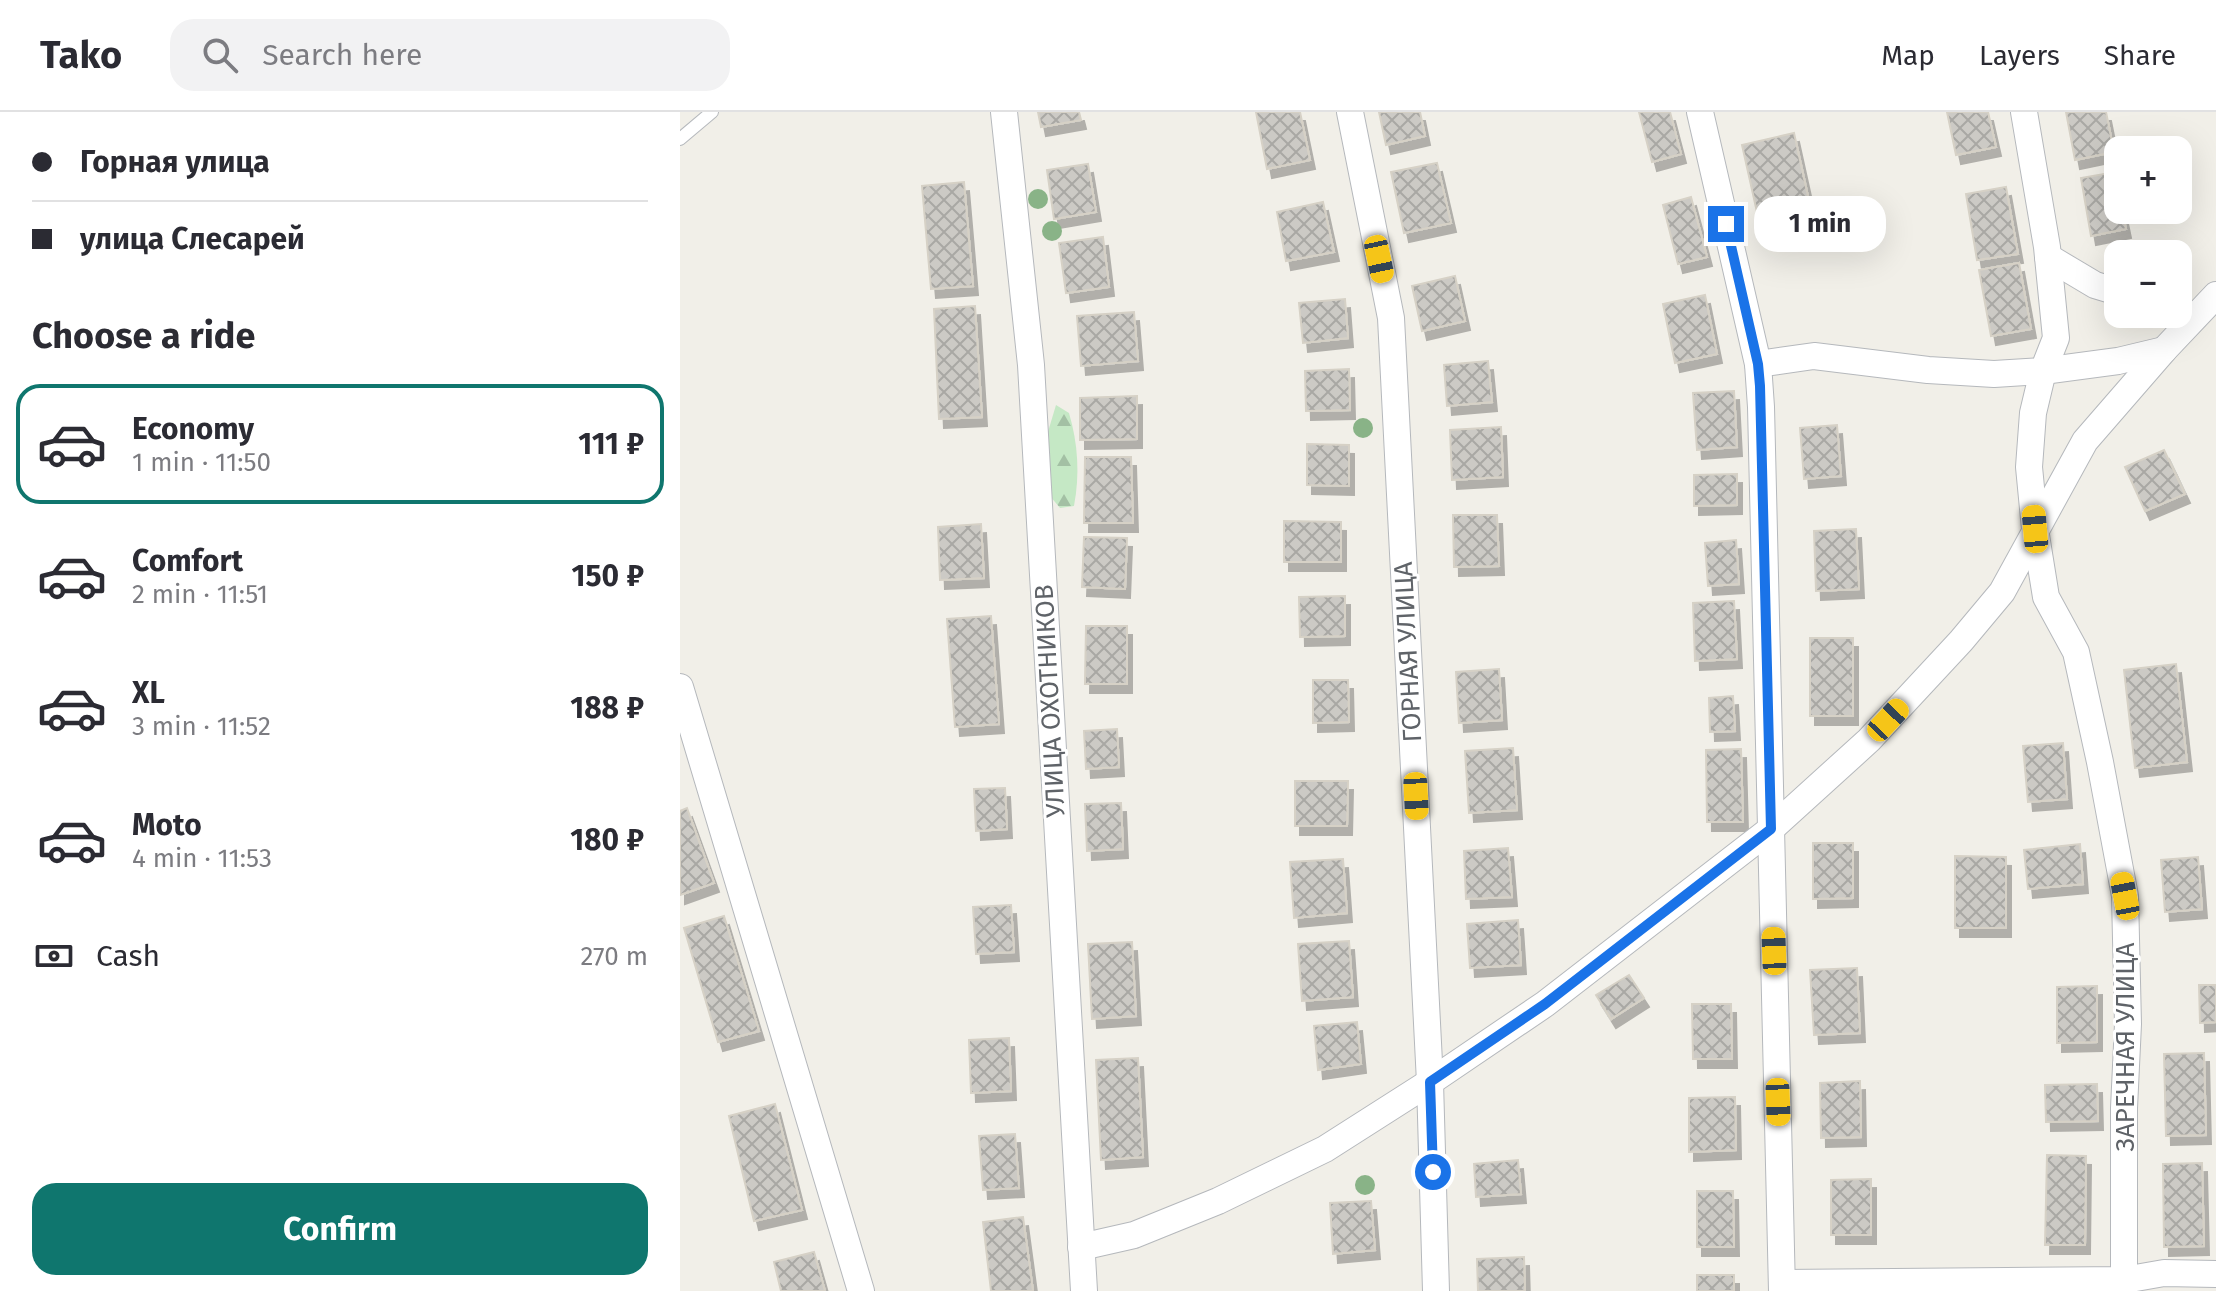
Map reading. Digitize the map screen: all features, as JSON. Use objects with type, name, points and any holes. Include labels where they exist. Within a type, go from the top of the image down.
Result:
[{"type":"street","name":"УЛИЦА ОХОТНИКОВ","points":[[1004,112],[1031,365],[1084,1291]]},
{"type":"street","name":"ГОРНАЯ УЛИЦА","points":[[1350,112],[1391,318],[1430,1082],[1436,1291]]},
{"type":"street","points":[[1700,112],[1758,364],[1782,1287],[2124,1286],[2164,1273],[2216,1274]]},
{"type":"street","name":"ЗАРЕЧНАЯ УЛИЦА","points":[[2024,112],[2048,257],[2056,338],[2043,371],[2033,413],[2029,467],[2035,529],[2046,597],[2076,652],[2125,896],[2128,1024],[2124,1108],[2124,1286]]},
{"type":"street","points":[[2048,257],[2104,288]]},
{"type":"street","points":[[1081,1247],[1134,1235],[1218,1201],[1325,1149],[1545,1004],[1771,829],[1869,740],[2002,592],[2085,441],[2164,350],[2199,304]]},
{"type":"street","points":[[1758,364],[1814,356],[1928,370],[1994,374],[2118,361],[2164,350]]},
{"type":"street","points":[[680,687],[861,1291]]},
{"type":"lane","points":[[680,139],[712,112]]},
{"type":"green space","points":[[1056,405],[1069,413],[1077,459],[1074,506],[1060,508],[1050,496],[1047,435]]},
{"type":"building","points":[[1038,112],[1079,112],[1081,120],[1041,127]]},
{"type":"building","points":[[1256,112],[1300,112],[1310,160],[1267,169]]},
{"type":"building","points":[[1379,112],[1420,112],[1425,136],[1386,145]]},
{"type":"building","points":[[1639,112],[1670,112],[1681,154],[1652,162]]},
{"type":"building","points":[[1947,112],[1988,112],[1996,147],[1956,155]]},
{"type":"building","points":[[2066,112],[2106,112],[2111,136],[2104,136],[2104,154],[2075,160]]},
{"type":"building","points":[[1794,133],[1813,219],[1761,230],[1742,145]]},
{"type":"building","points":[[1437,163],[1451,223],[1404,233],[1391,172]]},
{"type":"building","points":[[1088,164],[1096,212],[1054,219],[1047,170]]},
{"type":"building","points":[[2104,174],[2104,224],[2125,224],[2126,229],[2091,236],[2081,178]]},
{"type":"building","points":[[964,182],[973,286],[931,289],[922,186]]},
{"type":"building","points":[[2006,187],[2018,254],[1977,260],[1966,194]]},
{"type":"building","points":[[1691,197],[1707,257],[1678,264],[1663,205]]},
{"type":"building","points":[[1323,202],[1334,252],[1286,261],[1277,212]]},
{"type":"building","points":[[1103,237],[1109,287],[1066,293],[1059,243]]},
{"type":"building","points":[[2019,263],[2031,329],[1991,336],[1979,270]]},
{"type":"building","points":[[1455,276],[1465,321],[1422,331],[1412,286]]},
{"type":"building","points":[[1705,295],[1717,354],[1675,363],[1663,304]]},
{"type":"building","points":[[1345,299],[1348,338],[1303,343],[1299,303]]},
{"type":"building","points":[[975,306],[982,417],[939,419],[934,309]]},
{"type":"building","points":[[1134,312],[1138,361],[1081,366],[1077,316]]},
{"type":"building","points":[[1488,361],[1492,402],[1447,406],[1444,365]]},
{"type":"building","points":[[1349,369],[1350,410],[1306,411],[1305,371]]},
{"type":"building","points":[[1734,391],[1737,447],[1697,450],[1693,393]]},
{"type":"building","points":[[1137,396],[1137,439],[1080,440],[1080,398]]},
{"type":"building","points":[[1837,425],[1841,476],[1804,479],[1800,428]]},
{"type":"building","points":[[1501,427],[1503,477],[1452,480],[1450,430]]},
{"type":"building","points":[[1307,444],[1349,445],[1349,486],[1307,485]]},
{"type":"building","points":[[2164,450],[2185,494],[2145,511],[2125,467]]},
{"type":"building","points":[[1085,457],[1131,457],[1133,523],[1084,523]]},
{"type":"building","points":[[1737,474],[1737,505],[1694,506],[1694,475]]},
{"type":"building","points":[[1453,515],[1497,515],[1499,566],[1454,567]]},
{"type":"building","points":[[1284,521],[1341,522],[1341,562],[1284,562]]},
{"type":"building","points":[[981,524],[984,578],[940,580],[938,527]]},
{"type":"building","points":[[1856,529],[1859,589],[1816,591],[1814,531]]},
{"type":"building","points":[[1084,537],[1127,538],[1125,589],[1082,587]]},
{"type":"building","points":[[1736,540],[1739,584],[1708,586],[1705,543]]},
{"type":"building","points":[[1345,596],[1345,636],[1300,637],[1299,597]]},
{"type":"building","points":[[1734,601],[1737,659],[1695,661],[1693,603]]},
{"type":"building","points":[[991,616],[999,724],[955,727],[947,619]]},
{"type":"building","points":[[1086,626],[1127,626],[1127,684],[1085,684]]},
{"type":"building","points":[[1810,638],[1853,638],[1853,716],[1810,716]]},
{"type":"building","points":[[2176,664],[2187,762],[2135,768],[2124,670]]},
{"type":"building","points":[[1499,669],[1502,720],[1459,723],[1456,672]]},
{"type":"building","points":[[1313,680],[1348,680],[1349,722],[1313,723]]},
{"type":"building","points":[[1733,696],[1735,731],[1710,732],[1709,698]]},
{"type":"building","points":[[1117,729],[1119,767],[1086,769],[1084,731]]},
{"type":"building","points":[[2063,743],[2067,799],[2028,802],[2023,746]]},
{"type":"building","points":[[1513,748],[1517,810],[1469,813],[1465,751]]},
{"type":"building","points":[[1741,749],[1743,822],[1707,822],[1706,750]]},
{"type":"building","points":[[1295,781],[1348,781],[1347,826],[1295,826]]},
{"type":"building","points":[[1005,788],[1007,829],[976,831],[974,789]]},
{"type":"building","points":[[1121,803],[1123,849],[1087,851],[1085,804]]},
{"type":"building","points":[[687,808],[714,883],[680,895],[680,811]]},
{"type":"building","points":[[1813,843],[1853,843],[1853,898],[1813,899]]},
{"type":"building","points":[[2080,844],[2083,884],[2028,889],[2024,850]]},
{"type":"building","points":[[1508,848],[1512,897],[1466,899],[1464,851]]},
{"type":"building","points":[[1955,856],[2006,857],[2006,928],[1955,928]]},
{"type":"building","points":[[2198,857],[2202,909],[2165,912],[2161,860]]},
{"type":"building","points":[[1343,859],[1347,913],[1294,918],[1290,862]]},
{"type":"building","points":[[1011,905],[1014,952],[976,954],[973,907]]},
{"type":"building","points":[[724,916],[759,1031],[718,1042],[684,928]]},
{"type":"building","points":[[1518,920],[1521,965],[1470,968],[1467,924]]},
{"type":"building","points":[[1349,941],[1353,997],[1302,1001],[1298,944]]},
{"type":"building","points":[[1132,942],[1136,1016],[1092,1019],[1088,944]]},
{"type":"building","points":[[1857,968],[1860,1033],[1814,1035],[1810,970]]},
{"type":"building","points":[[1629,975],[1644,998],[1611,1019],[1596,995]]},
{"type":"building","points":[[2199,985],[2216,985],[2216,1022],[2200,1023]]},
{"type":"building","points":[[2097,986],[2097,1042],[2057,1043],[2057,987]]},
{"type":"building","points":[[1692,1004],[1731,1004],[1732,1059],[1693,1059]]},
{"type":"building","points":[[1357,1022],[1361,1064],[1318,1070],[1314,1026]]},
{"type":"building","points":[[1009,1038],[1011,1091],[971,1093],[969,1040]]},
{"type":"building","points":[[2204,1053],[2206,1135],[2166,1136],[2164,1054]]},
{"type":"building","points":[[1138,1058],[1143,1157],[1101,1160],[1096,1060]]},
{"type":"building","points":[[1860,1081],[1861,1137],[1821,1138],[1820,1083]]},
{"type":"building","points":[[2097,1084],[2098,1121],[2046,1122],[2045,1085]]},
{"type":"building","points":[[1735,1097],[1736,1150],[1689,1152],[1689,1098]]},
{"type":"building","points":[[775,1104],[802,1210],[754,1221],[729,1116]]},
{"type":"building","points":[[1015,1134],[1019,1188],[983,1190],[979,1136]]},
{"type":"building","points":[[2047,1155],[2086,1156],[2085,1245],[2045,1245]]},
{"type":"building","points":[[1518,1160],[1521,1194],[1476,1197],[1474,1164]]},
{"type":"building","points":[[2202,1163],[2204,1246],[2164,1247],[2163,1164]]},
{"type":"building","points":[[1871,1179],[1871,1235],[1831,1235],[1831,1180]]},
{"type":"building","points":[[1697,1191],[1733,1191],[1734,1247],[1697,1247]]},
{"type":"building","points":[[1371,1201],[1375,1250],[1333,1254],[1330,1203]]},
{"type":"building","points":[[1023,1217],[1033,1291],[991,1291],[983,1222]]},
{"type":"building","points":[[814,1252],[825,1291],[781,1291],[774,1262]]},
{"type":"building","points":[[1524,1257],[1525,1291],[1478,1291],[1477,1259]]},
{"type":"building","points":[[1697,1275],[1734,1275],[1734,1291],[1697,1291]]},
{"type":"route","points":[[1433,1172],[1430,1082],[1545,1004],[1771,829],[1760,386],[1758,364],[1726,224]]}]
